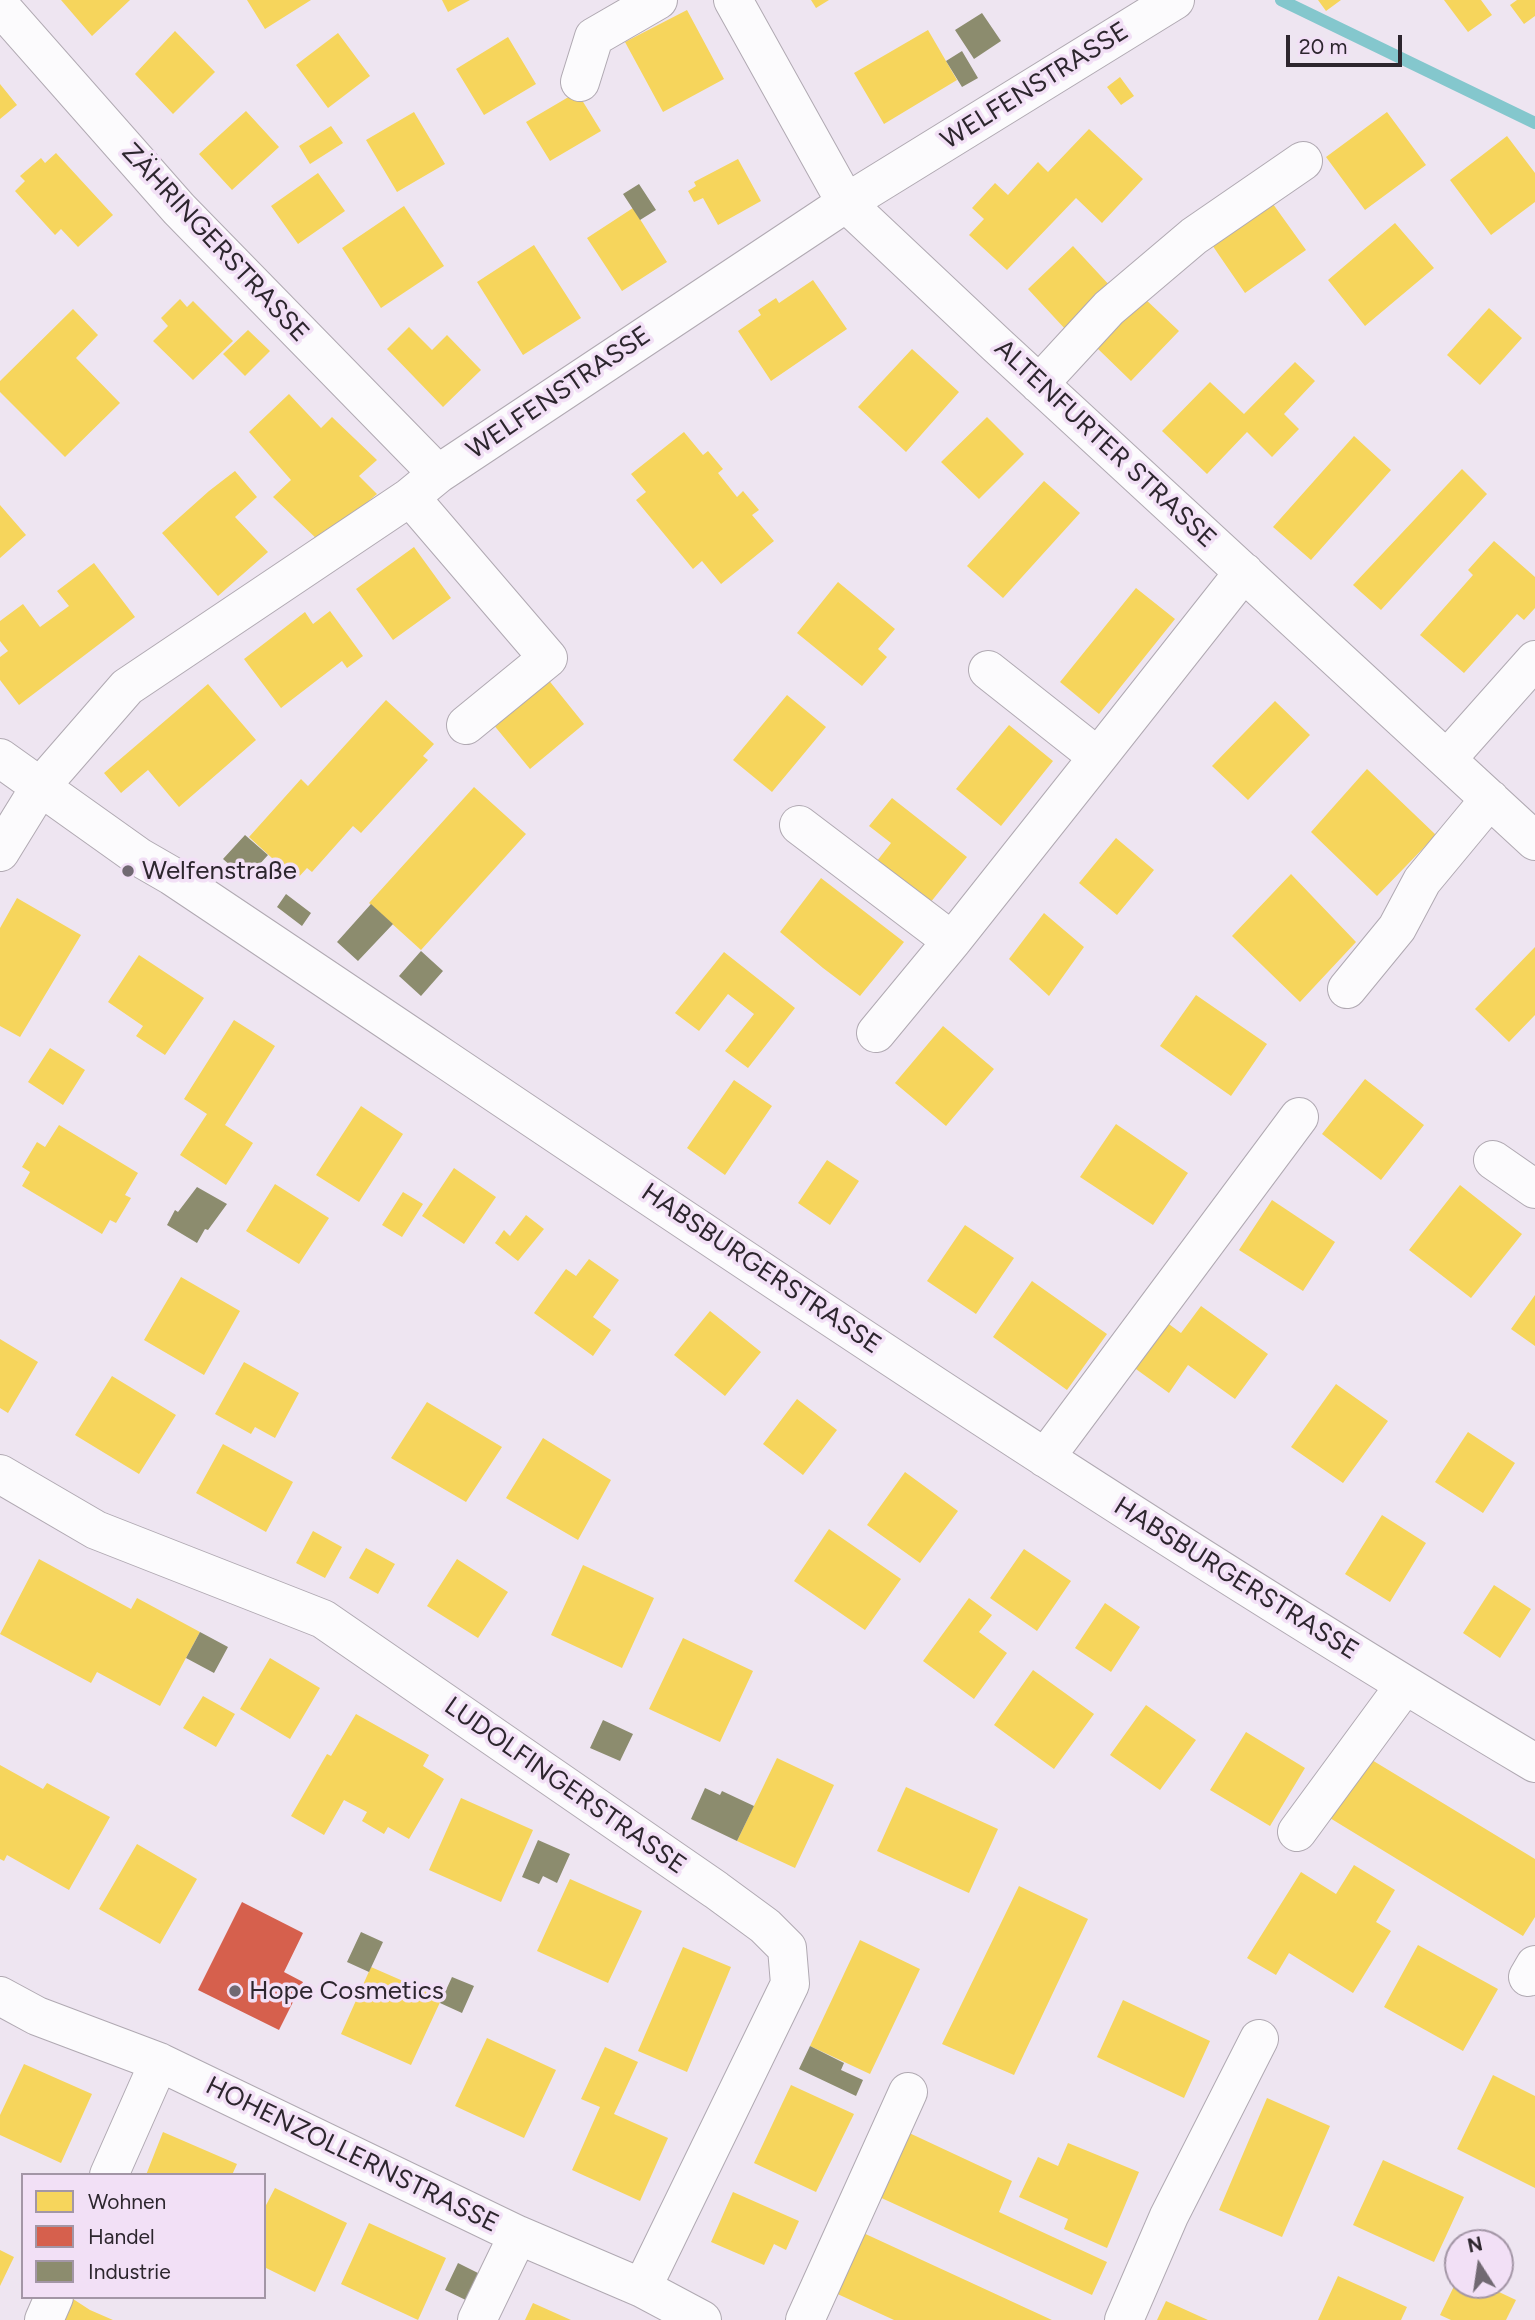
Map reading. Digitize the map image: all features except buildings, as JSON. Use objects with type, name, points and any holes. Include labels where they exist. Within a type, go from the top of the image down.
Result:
[{"type":"street","points":[[580,82],[594,37],[658,0]]},
{"type":"street","name":"ALTENFURTER STRASSE","points":[[733,0],[846,203],[1535,841]]},
{"type":"street","name":"WELFENSTRASSE","points":[[0,852],[40,787],[127,687],[846,203],[1175,0]]},
{"type":"street","name":"ZÄHRINGERSTRASSE","points":[[0,6],[424,485],[548,658],[466,725]]},
{"type":"street","points":[[1039,384],[1109,309],[1194,236],[1303,161]]},
{"type":"street","points":[[876,1032],[952,941],[1244,572]]},
{"type":"street","points":[[1447,759],[1535,660]]},
{"type":"street","points":[[988,670],[1098,757]]},
{"type":"street","name":"HABSBURGERSTRASSE","points":[[0,758],[139,857],[1045,1458],[1405,1685],[1535,1763]]},
{"type":"street","points":[[1347,989],[1396,928],[1422,881],[1490,799]]},
{"type":"street","points":[[799,825],[952,941]]},
{"type":"street","points":[[1045,1458],[1298,1117]]},
{"type":"street","points":[[1493,1160],[1535,1189]]},
{"type":"street","name":"LUDOLFINGERSTRASSE","points":[[0,1474],[96,1530],[323,1619],[716,1890],[765,1926],[787,1948],[790,1984],[642,2288]]},
{"type":"street","points":[[1297,1832],[1405,1685]]},
{"type":"street","name":"HOHENZOLLERNSTRASSE","points":[[5,2009],[37,2016],[159,2062],[518,2235],[642,2288],[702,2320]]},
{"type":"street","points":[[1124,2320],[1169,2217],[1259,2039]]},
{"type":"street","points":[[110,2173],[159,2062]]},
{"type":"street","points":[[805,2320],[908,2092]]},
{"type":"street","points":[[477,2320],[518,2235]]},
{"type":"street","points":[[44,2320],[53,2299]]},
{"type":"waterway","points":[[1281,0],[1535,123]]},
{"type":"place","name":"Welfenstraße","points":[[128,871]]},
{"type":"place","name":"Hope Cosmetics","points":[[235,1991]]}]
